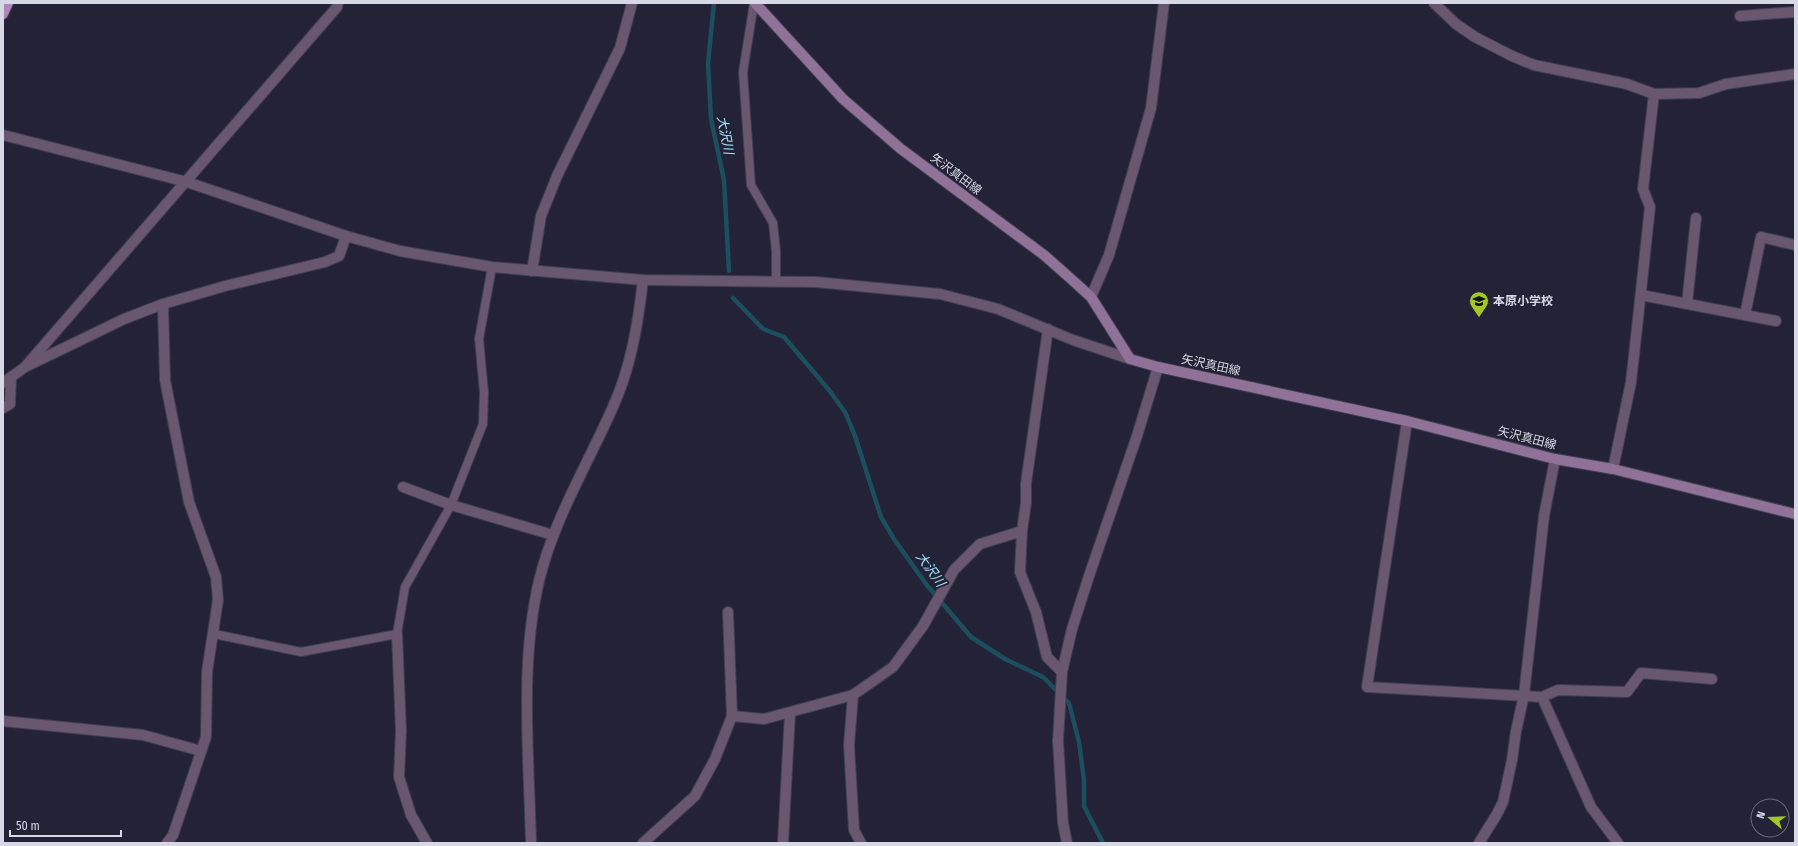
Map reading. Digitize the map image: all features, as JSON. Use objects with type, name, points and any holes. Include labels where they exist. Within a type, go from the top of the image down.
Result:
[{"type":"main road","points":[[3,14],[8,3]]},
{"type":"main road","name":"矢沢真田線","points":[[754,3],[843,99],[901,149],[1044,255],[1091,297],[1130,359],[1158,367],[1407,421],[1555,459],[1613,469],[1795,514]]},
{"type":"street","points":[[26,368],[337,7],[338,3]]},
{"type":"street","points":[[532,271],[540,216],[557,176],[620,48],[632,3]]},
{"type":"street","points":[[1091,297],[1109,255],[1151,108],[1164,3]]},
{"type":"street","points":[[1434,3],[1456,24],[1475,37],[1512,56],[1534,65],[1627,84],[1654,94],[1699,93],[1726,84],[1795,74]]},
{"type":"street","points":[[1740,16],[1795,12]]},
{"type":"street","points":[[1613,469],[1631,382],[1641,296],[1650,207],[1643,189],[1654,94]]},
{"type":"street","points":[[3,135],[187,182],[346,236],[400,252],[492,267],[643,280],[776,282],[870,286],[940,294],[998,309],[1073,340],[1130,359]]},
{"type":"street","points":[[1687,304],[1696,218]]},
{"type":"street","points":[[3,408],[10,404],[7,380],[26,368],[124,319],[163,304],[225,286],[326,262],[339,256],[346,236]]},
{"type":"street","points":[[1745,315],[1761,237],[1795,245]]},
{"type":"street","points":[[530,843],[528,652],[534,606],[543,567],[553,535],[616,401],[632,348],[638,321],[643,280]]},
{"type":"street","points":[[1641,296],[1776,321]]},
{"type":"street","points":[[163,304],[164,380],[190,502],[216,577],[218,600],[207,672],[206,737],[173,835],[167,843]]},
{"type":"street","points":[[1048,329],[1026,483],[1026,502],[1022,531],[1020,572],[1036,612],[1047,657],[1062,672]]},
{"type":"street","points":[[1067,843],[1063,823],[1058,741],[1062,672],[1072,629],[1137,436],[1158,367]]},
{"type":"street","points":[[1407,421],[1367,687],[1542,697],[1558,690],[1627,692],[1641,673],[1712,679]]},
{"type":"street","points":[[1479,843],[1503,802],[1524,695],[1544,516],[1555,459]]},
{"type":"street","points":[[403,487],[451,505],[553,535]]},
{"type":"street","points":[[732,716],[764,719],[852,696],[892,667],[923,626],[954,570],[980,544],[1022,531]]},
{"type":"street","points":[[643,843],[694,796],[715,759],[732,716],[728,612]]},
{"type":"street","points":[[397,634],[401,731],[399,777],[411,815],[427,843]]},
{"type":"street","points":[[852,696],[849,745],[854,830],[861,843]]},
{"type":"street","points":[[1542,697],[1591,807],[1618,843]]},
{"type":"street","points":[[783,843],[790,713]]},
{"type":"street","points":[[3,721],[143,735],[201,751]]},
{"type":"lane","points":[[754,3],[743,72],[751,185],[773,223],[776,251],[776,282]]},
{"type":"lane","points":[[214,634],[302,652],[397,634],[405,587],[451,505],[483,424],[484,392],[479,339],[492,267]]},
{"type":"waterway","name":"大沢川","points":[[714,3],[708,63],[711,119],[724,180],[729,271]]},
{"type":"waterway","name":"大沢川","points":[[733,298],[763,329],[784,337],[829,390],[845,412],[855,436],[881,517],[894,539],[926,584],[971,637],[1005,659],[1043,677],[1069,703],[1079,742],[1084,780],[1084,806],[1103,843]]},
{"type":"place","name":"本原小学校","points":[[1479,318]]}]
